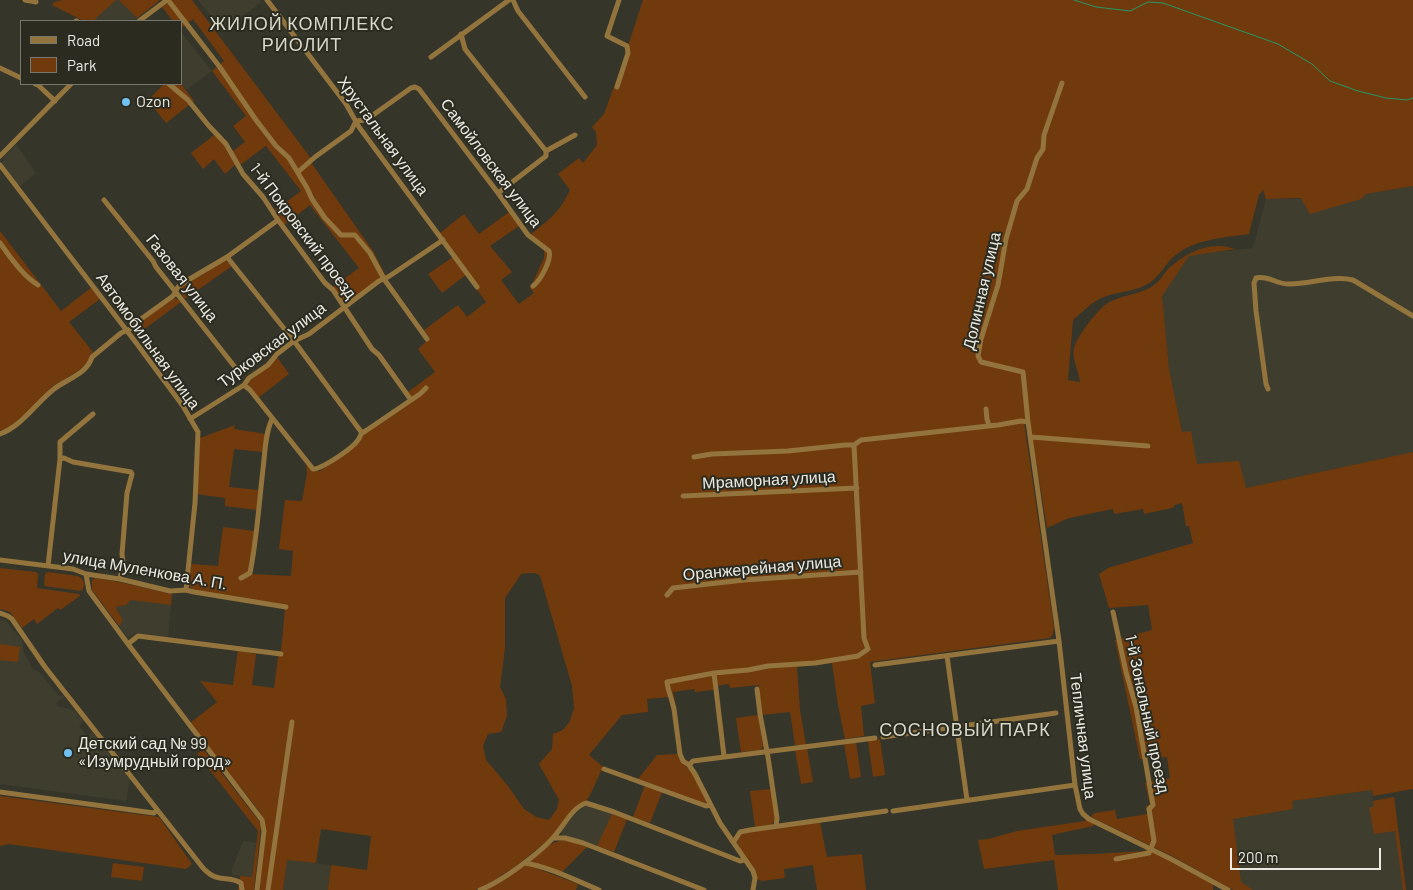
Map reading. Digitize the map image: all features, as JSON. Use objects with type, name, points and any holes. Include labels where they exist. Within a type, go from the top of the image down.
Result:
[{"type":"street","points":[[25,0],[36,2]]},
{"type":"street","points":[[140,20],[168,0],[219,66],[256,120],[276,146],[289,158],[325,218],[341,235],[355,235],[370,253],[384,279],[428,339]]},
{"type":"street","name":"Хрустальная улица","points":[[268,0],[477,287]]},
{"type":"street","points":[[431,57],[508,0]]},
{"type":"street","points":[[513,0],[518,11],[585,97]]},
{"type":"street","points":[[617,88],[628,53],[627,46],[607,36],[619,0]]},
{"type":"street","points":[[461,34],[465,49],[546,151],[546,156],[498,193]]},
{"type":"street","points":[[0,68],[20,78]]},
{"type":"street","name":"Долинная улица","points":[[1057,630],[1028,422],[1023,372],[981,362],[978,356],[981,338],[998,285],[1006,239],[1017,201],[1027,189],[1037,158],[1043,149],[1044,135],[1062,82]]},
{"type":"street","points":[[38,85],[55,101]]},
{"type":"street","points":[[0,156],[70,85]]},
{"type":"street","name":"1-й Покровский проезд","points":[[170,85],[188,100],[226,144],[243,174],[263,197],[325,283],[333,290],[372,349],[379,355],[411,400]]},
{"type":"street","name":"Самойловская улица","points":[[356,121],[366,120],[411,88],[419,89],[528,235],[550,251],[550,259],[537,283],[533,286]]},
{"type":"street","points":[[298,172],[351,131],[356,121]]},
{"type":"street","points":[[546,151],[575,135]]},
{"type":"street","name":"Автомобильная улица","points":[[0,164],[127,331],[182,406],[198,432],[195,504],[186,590]]},
{"type":"street","name":"Газовая улица","points":[[104,200],[238,371]]},
{"type":"street","points":[[0,434],[7,432],[34,410],[54,388],[78,374],[91,363],[92,357],[121,333],[132,328],[141,319],[173,296],[178,287],[227,257],[278,220]]},
{"type":"street","name":"Турковская улица","points":[[190,419],[244,385],[249,378],[268,365],[277,354],[294,341],[309,334],[379,281],[443,240]]},
{"type":"street","points":[[0,243],[22,272],[38,285]]},
{"type":"street","points":[[227,257],[294,341],[362,433]]},
{"type":"street","points":[[1268,388],[1256,311],[1254,283],[1256,278],[1261,277],[1288,284],[1343,278],[1353,280],[1413,316]]},
{"type":"street","points":[[244,385],[313,469],[319,469],[357,442],[362,433],[426,388]]},
{"type":"street","points":[[986,409],[989,426]]},
{"type":"street","points":[[48,566],[60,459],[60,442],[93,414]]},
{"type":"street","points":[[241,578],[250,573],[266,448],[272,419]]},
{"type":"street","points":[[694,457],[712,454],[788,451],[854,445],[861,440],[1022,421],[1028,422]]},
{"type":"street","points":[[1031,437],[1148,446]]},
{"type":"street","points":[[753,890],[755,878],[753,872],[710,805],[689,765],[683,761],[680,754],[674,708],[667,682],[714,673],[768,666],[815,663],[858,656],[868,649],[864,638],[854,445]]},
{"type":"street","points":[[60,459],[64,458],[73,462],[131,472],[127,493],[120,579]]},
{"type":"street","name":"Мраморная улица","points":[[683,496],[857,488]]},
{"type":"street","name":"улица Муленкова А. П.","points":[[0,560],[74,569],[86,574],[120,579],[170,591],[186,590],[286,607]]},
{"type":"street","name":"Оранжерейная улица","points":[[667,595],[673,588],[744,580],[862,572]]},
{"type":"street","points":[[86,574],[89,591],[262,820],[264,832],[257,890]]},
{"type":"street","name":"1-й Зональный проезд","points":[[1113,612],[1136,707],[1153,805],[1149,809],[1154,840],[1151,849]]},
{"type":"street","points":[[0,613],[12,619],[45,667],[207,873],[216,878],[237,881],[241,883],[242,890]]},
{"type":"street","name":"Тепличная улица","points":[[1057,630],[1078,804],[1083,814],[1089,819],[1151,849]]},
{"type":"street","points":[[128,644],[138,636],[281,654]]},
{"type":"street","points":[[875,665],[1059,641]]},
{"type":"street","points":[[948,656],[967,800]]},
{"type":"street","points":[[714,673],[724,756]]},
{"type":"street","points":[[757,689],[777,818],[776,826]]},
{"type":"street","points":[[883,736],[1056,713]]},
{"type":"street","points":[[268,890],[292,722]]},
{"type":"street","points":[[689,765],[693,761],[724,756],[875,738]]},
{"type":"street","points":[[604,769],[706,806],[710,805]]},
{"type":"street","points":[[893,811],[1075,784]]},
{"type":"street","points":[[0,792],[154,812],[157,810]]},
{"type":"street","points":[[480,890],[524,864],[553,838],[565,821],[582,804],[586,803],[744,860]]},
{"type":"street","points":[[732,841],[735,840],[740,832],[886,811]]},
{"type":"street","points":[[553,838],[565,838],[584,843],[704,890]]},
{"type":"street","points":[[1116,859],[1149,853],[1151,849],[1228,890]]},
{"type":"street","points":[[524,864],[531,864],[600,890]]},
{"type":"shaded area","points":[[116,0],[119,0],[137,18],[134,20],[95,19]]},
{"type":"shaded area","points":[[198,0],[260,0],[261,2],[223,32]]},
{"type":"shaded area","points":[[182,33],[212,71],[186,90],[182,85]]},
{"type":"shaded area","points":[[16,144],[36,173],[19,187],[2,163],[4,157]]},
{"type":"shaded area","points":[[1413,186],[1413,452],[1246,488],[1175,505],[1172,508],[1182,432],[1169,369],[1161,296],[1189,255],[1253,248],[1266,199],[1361,199],[1366,194]]},
{"type":"shaded area","points":[[131,600],[171,605],[168,638],[135,633],[128,638],[119,626],[123,619],[114,607],[126,605]]},
{"type":"shaded area","points":[[0,620],[6,621],[22,641],[24,653],[33,669],[39,672],[60,697],[63,695],[64,697],[56,703],[57,706],[74,710],[84,721],[79,726],[87,736],[92,732],[130,779],[126,801],[0,784]]},
{"type":"shaded area","points":[[1372,790],[1373,801],[1394,797],[1406,890],[1242,890],[1220,811]]},
{"type":"shaded area","points":[[587,804],[612,814],[597,846],[562,835],[561,832],[567,823]]},
{"type":"shaded area","points":[[243,841],[256,843],[252,877],[232,875],[232,869]]},
{"type":"shaded area","points":[[287,860],[331,865],[328,890],[283,890]]},
{"type":"green space","points":[[63,0],[116,0],[96,20],[82,20],[52,5],[54,2]]},
{"type":"green space","points":[[119,0],[160,0],[137,18]]},
{"type":"green space","points":[[172,0],[192,0],[313,161],[312,164],[373,251],[386,276],[348,301],[342,300],[333,287],[359,268],[310,205],[284,225],[275,210],[301,191],[266,146],[240,165],[235,165],[225,174],[214,159],[203,169],[191,153],[218,132],[233,151],[245,142],[233,126],[246,116],[212,71],[224,61],[193,19],[182,27],[182,20],[172,20],[162,7]]},
{"type":"green space","points":[[643,0],[1413,0],[1413,186],[1366,194],[1361,199],[1310,214],[1301,198],[1266,199],[1263,190],[1259,195],[1249,234],[1208,240],[1189,247],[1172,258],[1158,276],[1147,285],[1100,299],[1073,320],[1068,380],[1080,382],[1074,359],[1075,345],[1089,322],[1103,307],[1113,300],[1150,287],[1176,262],[1191,253],[1208,247],[1226,247],[1235,249],[1189,256],[1162,296],[1169,369],[1182,432],[1191,431],[1197,464],[1239,461],[1246,488],[1413,452],[1413,789],[1373,796],[1372,790],[1292,801],[1293,809],[1233,819],[1241,882],[1253,890],[1233,890],[1172,856],[1091,817],[1094,813],[1115,810],[1117,819],[1147,814],[1146,806],[1150,805],[1145,783],[1170,778],[1167,757],[1140,759],[1115,640],[1152,630],[1148,605],[1109,608],[1099,574],[1108,568],[1193,543],[1189,526],[1186,526],[1182,503],[1172,508],[1144,514],[1143,509],[1114,514],[1113,509],[1069,518],[1047,528],[1029,419],[1024,422],[1054,628],[1050,638],[870,662],[875,703],[861,706],[864,736],[845,739],[832,663],[797,667],[800,710],[806,745],[795,745],[790,712],[762,715],[759,685],[730,688],[729,684],[717,686],[713,690],[695,692],[694,689],[673,692],[676,708],[671,709],[669,697],[647,699],[648,712],[622,715],[589,755],[603,767],[589,797],[552,837],[516,866],[487,885],[475,890],[328,890],[331,865],[367,870],[371,836],[321,829],[316,863],[287,860],[283,890],[259,890],[266,831],[264,819],[190,723],[217,702],[200,681],[233,685],[238,650],[256,654],[252,685],[274,688],[278,657],[281,651],[285,609],[194,590],[189,584],[191,564],[218,566],[223,527],[254,531],[252,574],[291,576],[293,551],[279,549],[285,500],[302,501],[307,473],[306,464],[312,470],[320,471],[358,444],[363,435],[413,401],[408,392],[435,372],[418,349],[430,338],[424,330],[458,305],[467,317],[486,302],[466,275],[442,293],[428,274],[453,257],[444,244],[447,242],[440,233],[464,214],[479,234],[509,212],[519,226],[490,246],[512,272],[501,280],[519,304],[534,293],[530,288],[544,258],[544,244],[531,234],[554,215],[570,190],[558,174],[579,158],[583,163],[597,145],[596,132],[592,127],[604,114],[626,53],[625,48],[629,43]],"holes":[[[535,573],[540,576],[572,686],[574,708],[570,721],[563,730],[553,734],[552,749],[539,764],[559,800],[557,809],[549,820],[536,817],[524,809],[486,760],[483,746],[488,734],[501,732],[507,716],[506,699],[500,687],[505,648],[505,598],[521,574]]]},
{"type":"green space","points":[[163,85],[182,85],[194,101],[166,123],[150,103],[151,97]]},
{"type":"green space","points":[[0,231],[61,311],[92,287],[100,299],[69,322],[93,352],[88,362],[77,372],[53,386],[31,409],[5,431],[0,430]]},
{"type":"green space","points":[[223,261],[232,266],[185,299],[180,292],[181,287]]},
{"type":"green space","points":[[173,299],[181,302],[135,336],[134,330],[142,321]]},
{"type":"green space","points":[[277,357],[289,374],[258,398],[248,385],[249,382]]},
{"type":"green space","points":[[235,425],[234,429],[266,434],[262,452],[234,449],[229,487],[258,490],[257,510],[225,506],[225,498],[196,494],[200,438]]},
{"type":"green space","points":[[0,568],[36,572],[38,574],[37,588],[79,594],[80,596],[60,610],[58,608],[37,624],[34,619],[22,628],[10,612],[0,609]]},
{"type":"green space","points":[[48,572],[78,576],[84,581],[83,589],[81,591],[44,586],[45,574]]},
{"type":"green space","points":[[96,578],[172,594],[171,605],[131,600],[126,605],[115,607],[123,620],[119,626],[92,590],[92,581]]},
{"type":"green space","points":[[0,644],[20,647],[18,662],[0,660]]},
{"type":"green space","points":[[758,715],[763,746],[761,750],[741,752],[736,718]]},
{"type":"green space","points":[[880,739],[885,775],[873,777],[868,741]]},
{"type":"green space","points":[[856,742],[861,777],[850,779],[844,744]]},
{"type":"green space","points":[[807,748],[813,782],[801,784],[795,750]]},
{"type":"green space","points":[[203,749],[261,826],[254,890],[238,890],[240,876],[252,877],[258,831],[197,754]]},
{"type":"green space","points":[[677,754],[696,779],[707,801],[705,804],[638,779],[657,755]]},
{"type":"green space","points":[[645,785],[662,792],[650,823],[633,817]]},
{"type":"green space","points":[[771,789],[775,818],[773,823],[771,825],[755,827],[750,791]]},
{"type":"green space","points":[[0,796],[159,817],[192,864],[186,869],[9,844],[0,846]]},
{"type":"green space","points":[[1394,797],[1406,890],[1403,890],[1395,831],[1374,834],[1369,807],[1374,807],[1373,801]]},
{"type":"green space","points":[[612,814],[627,819],[614,852],[597,846]]},
{"type":"green space","points":[[1087,819],[1095,823],[1093,826],[1052,835],[1055,855],[1145,851],[1146,848],[1213,884],[1213,890],[1058,890],[1054,860],[984,869],[978,840],[1017,831],[1085,821]]},
{"type":"green space","points":[[820,822],[827,857],[862,854],[866,890],[817,890],[813,865],[784,869],[785,878],[762,881],[757,879],[737,842],[741,834]]},
{"type":"green space","points":[[565,840],[587,847],[561,873],[532,862],[532,859],[547,847],[555,842]]},
{"type":"green space","points":[[113,863],[144,867],[142,881],[111,877]]},
{"type":"green space","points":[[524,866],[530,866],[578,884],[576,890],[486,890]]},
{"type":"waterway","points":[[1074,0],[1096,7],[1130,11],[1148,2],[1163,3],[1278,44],[1312,64],[1330,81],[1386,98],[1407,100],[1413,98]]},
{"type":"place","name":"Ozon","points":[[126,102]]},
{"type":"place","name":"Детский сад № 99 «Изумрудный город»","points":[[68,753]]},
{"type":"district","name":"ЖИЛОЙ КОМПЛЕКС РИОЛИТ","points":[[302,34]]},
{"type":"district","name":"СОСНОВЫЙ ПАРК","points":[[965,730]]}]
